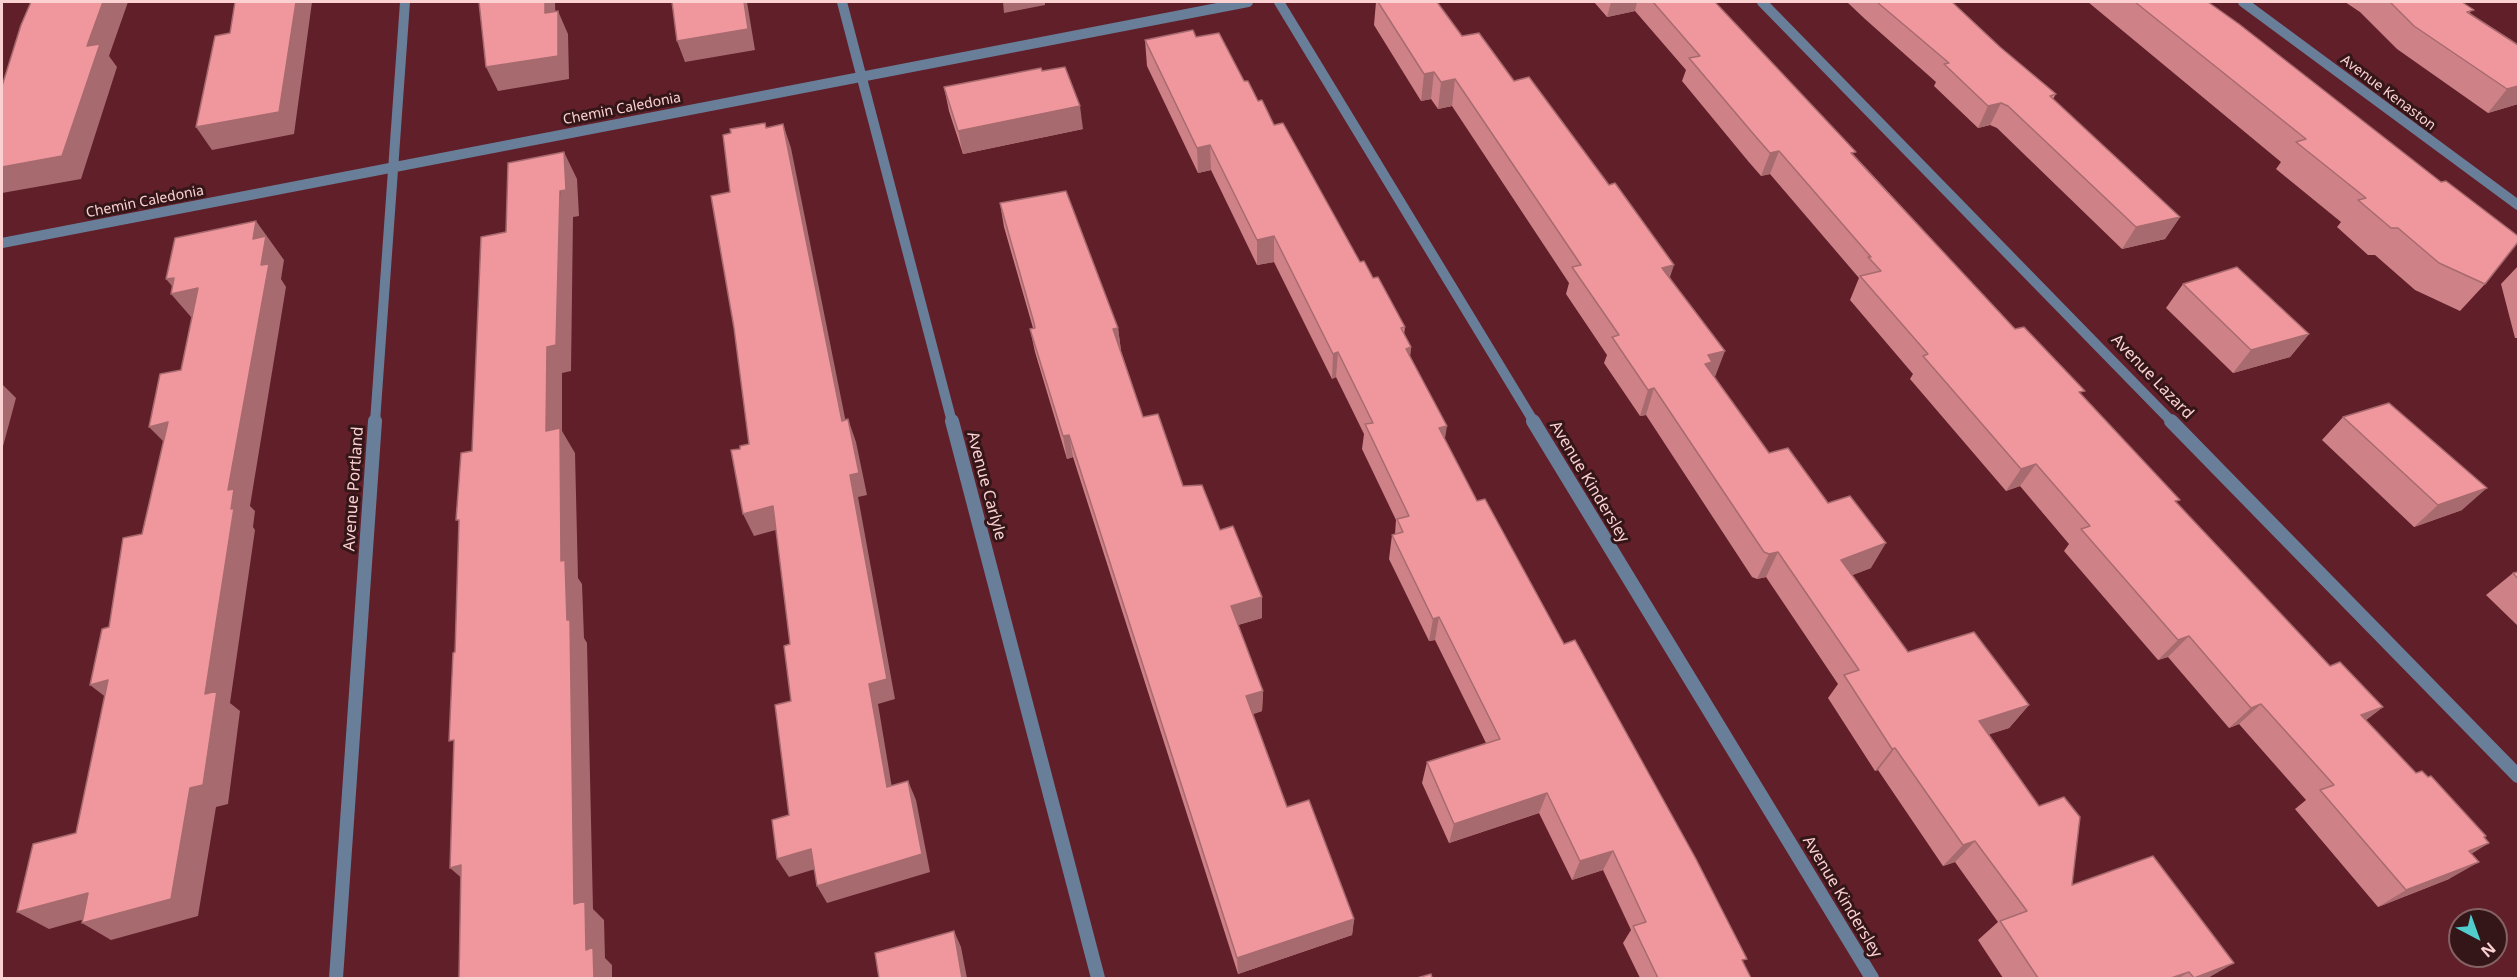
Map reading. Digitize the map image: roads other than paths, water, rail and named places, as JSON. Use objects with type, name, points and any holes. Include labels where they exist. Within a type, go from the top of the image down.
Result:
[{"type":"street","name":"Avenue Portland","points":[[336,978],[405,2]]},
{"type":"street","name":"Avenue Carlyle","points":[[842,2],[1098,978]]},
{"type":"street","name":"Chemin Caledonia","points":[[2,243],[1248,2]]},
{"type":"street","name":"Avenue Kindersley","points":[[1279,2],[1872,978]]},
{"type":"street","name":"Avenue Lazard","points":[[1762,2],[2518,776]]},
{"type":"street","name":"Avenue Kenaston","points":[[2243,2],[2518,205]]}]
